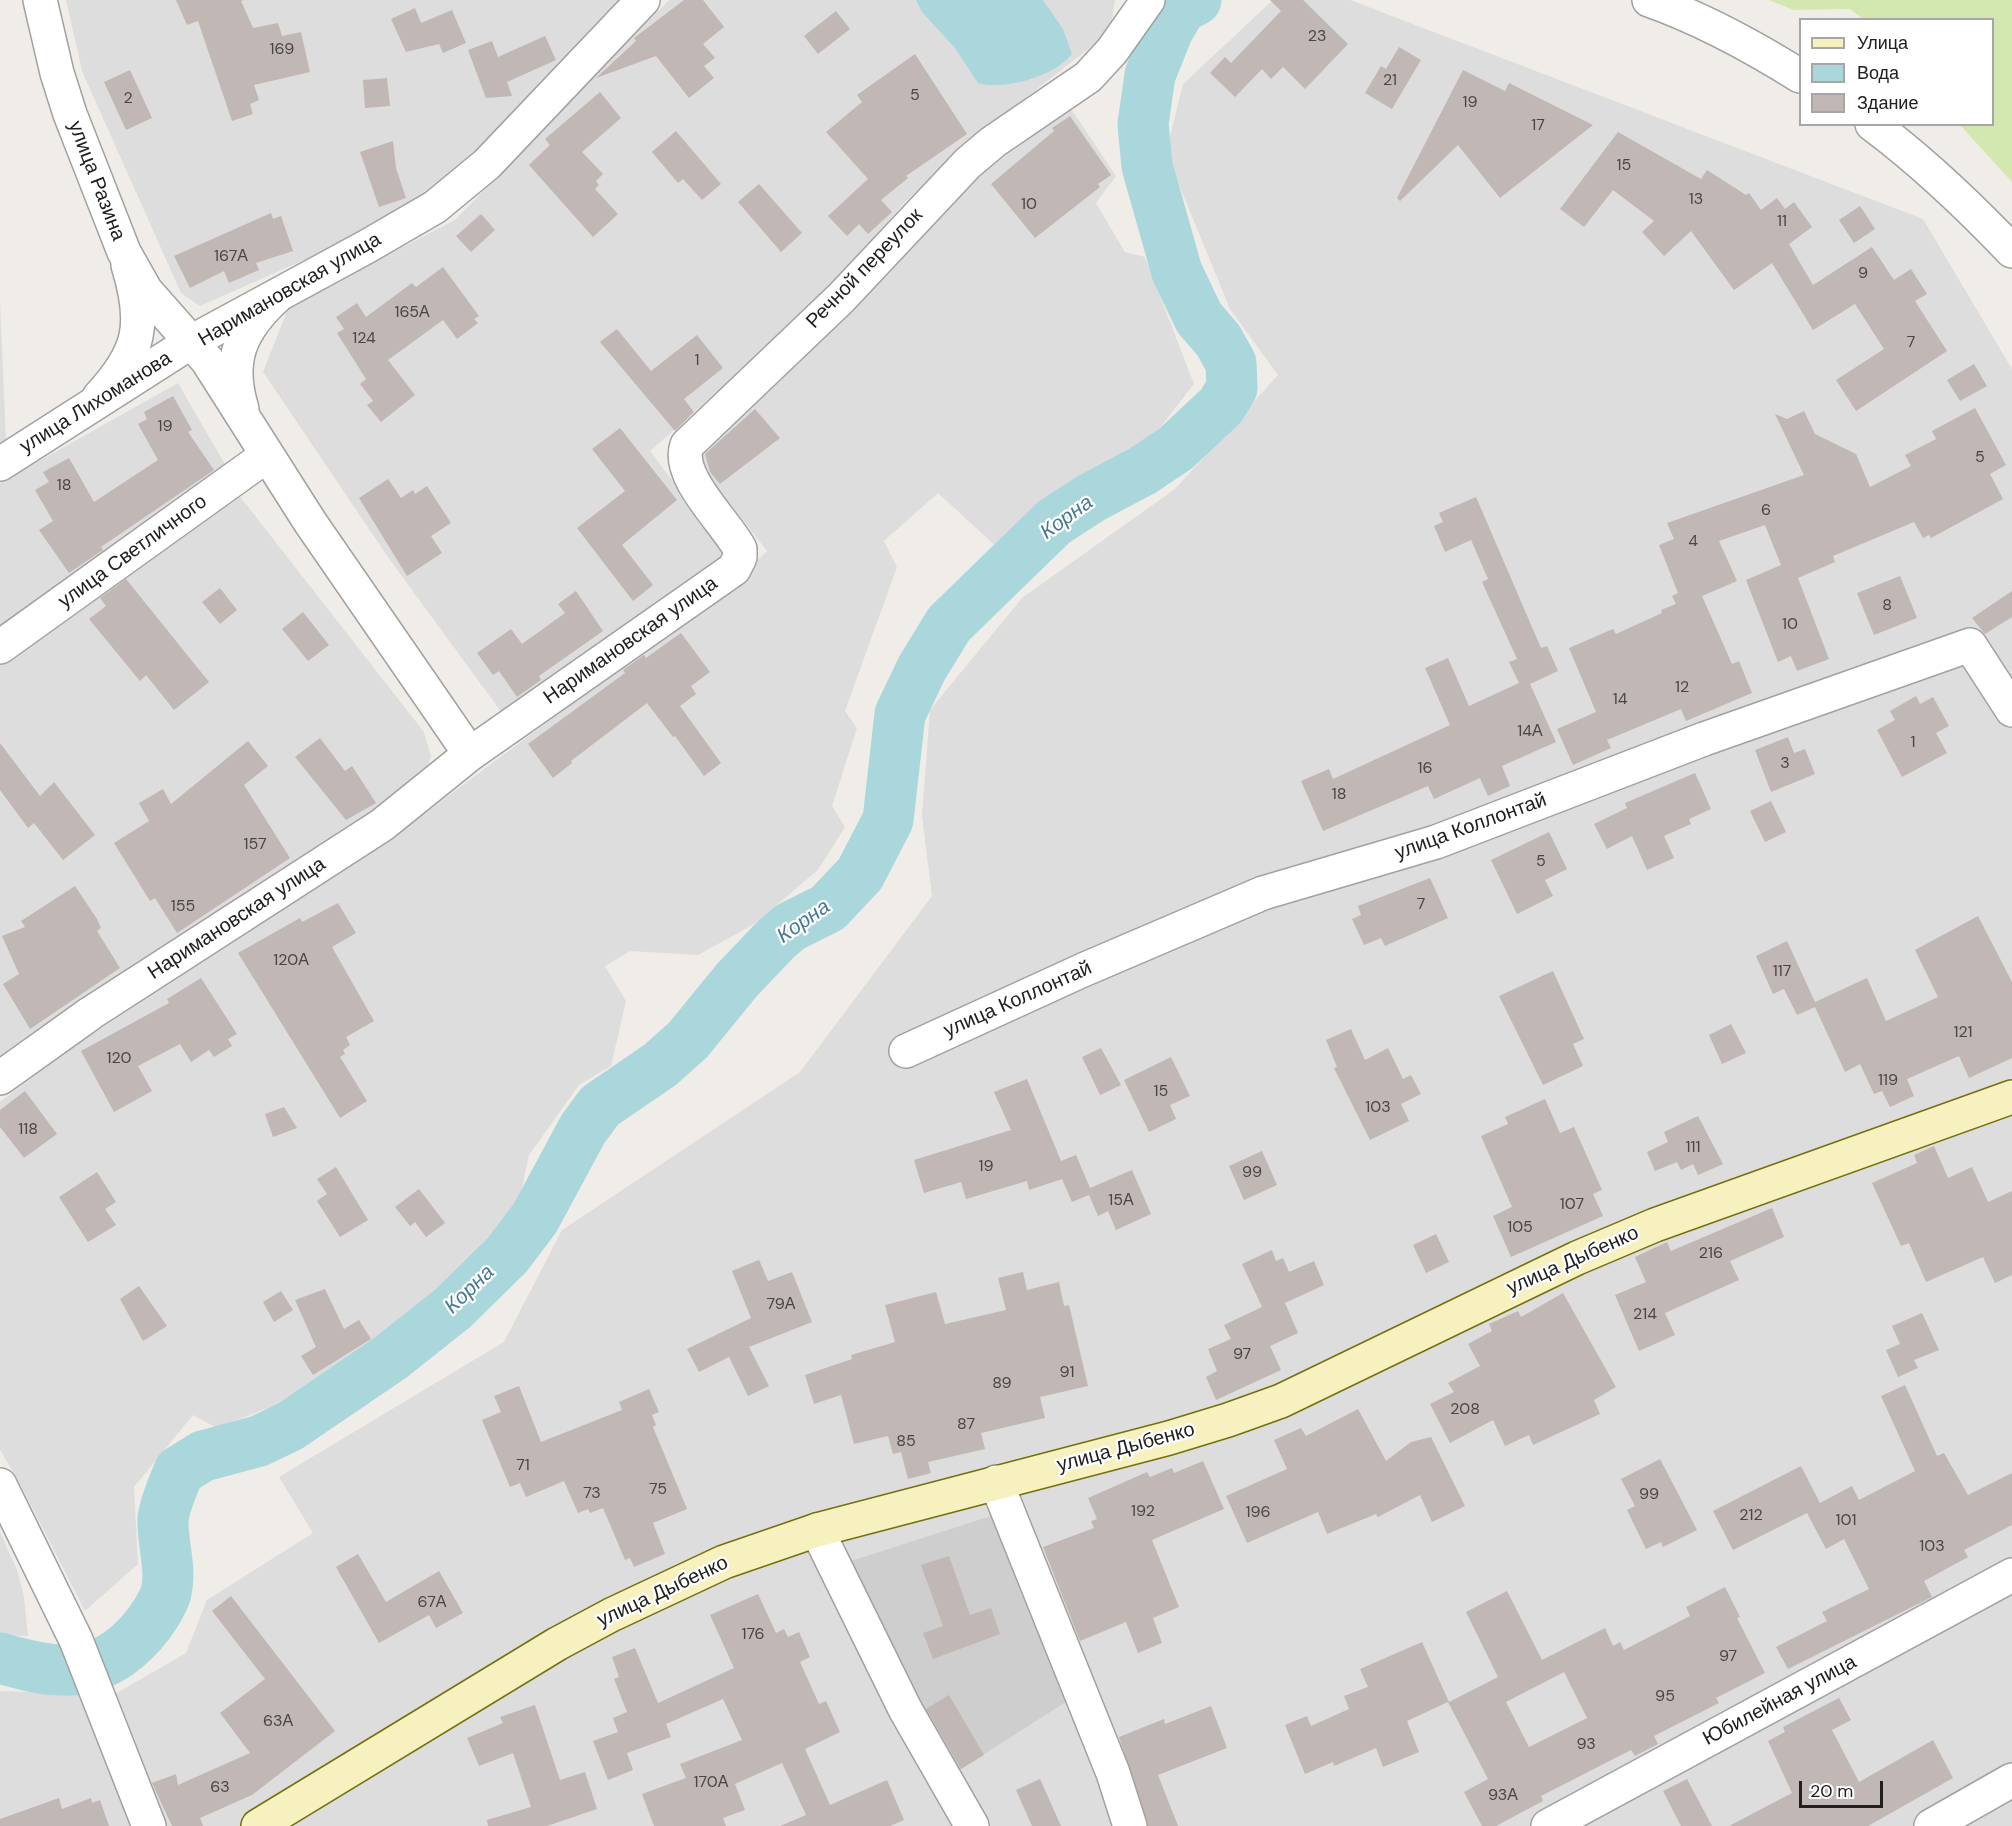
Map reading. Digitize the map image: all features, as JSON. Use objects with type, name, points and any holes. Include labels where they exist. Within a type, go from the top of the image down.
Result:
[{"type":"main road","name":"улица Дыбенко","points":[[258,1826],[337,1780],[501,1676],[611,1615],[724,1562],[817,1530],[1169,1438],[1281,1401],[1577,1258],[1645,1229],[2012,1097]]},
{"type":"street","name":"улица Разина","points":[[40,0],[70,114],[124,252],[147,291],[191,342]]},
{"type":"street","name":"Наримановская улица","points":[[470,754],[266,456],[207,360],[191,342],[410,222],[460,187],[518,132],[643,0]]},
{"type":"street","name":"Речной переулок","points":[[734,569],[740,557],[740,549],[689,474],[683,454],[687,445],[841,298],[968,163],[993,142],[1088,77],[1112,51],[1148,0]]},
{"type":"street","points":[[1650,0],[1685,13],[1760,51],[1799,75]]},
{"type":"street","points":[[1875,126],[1919,161],[1977,214],[2012,251]]},
{"type":"street","points":[[92,405],[125,367],[138,334],[137,296],[124,252]]},
{"type":"street","points":[[247,425],[237,385],[241,340],[255,317],[279,295]]},
{"type":"street","name":"улица Лихоманова","points":[[0,464],[191,342]]},
{"type":"street","name":"улица Светличного","points":[[0,647],[266,456]]},
{"type":"street","name":"Наримановская улица","points":[[0,1078],[91,1013],[382,825],[470,754],[734,569]]},
{"type":"street","name":"улица Коллонтай","points":[[906,1051],[1253,897],[1297,881],[1437,842],[1704,739],[1970,645],[2012,710]]},
{"type":"street","points":[[996,1482],[1102,1746],[1130,1826]]},
{"type":"street","points":[[0,1485],[76,1640],[100,1696],[149,1826]]},
{"type":"street","points":[[817,1530],[905,1709],[972,1826]]},
{"type":"street","name":"Юбилейная улица","points":[[1548,1826],[2012,1575]]},
{"type":"street","points":[[1931,1826],[2012,1780]]},
{"type":"shaded area","points":[[66,0],[619,0],[449,182],[367,232],[200,306],[181,293],[82,71]]},
{"type":"shaded area","points":[[669,0],[1115,0],[1110,32],[974,138],[904,203],[817,304],[650,451],[732,559],[502,713],[390,560],[263,372],[289,306],[455,220]]},
{"type":"shaded area","points":[[1273,0],[1350,0],[1923,219],[2012,369],[2012,1826],[0,1826],[0,1691],[115,1694],[186,1653],[207,1600],[313,1533],[279,1477],[504,1342],[562,1230],[800,1072],[932,896],[922,816],[930,710],[1022,598],[1175,489],[1278,375],[1230,309],[1166,153],[1183,84]]},
{"type":"shaded area","points":[[1071,109],[1116,176],[1096,203],[1125,252],[1145,257],[1194,384],[1137,457],[1000,550],[938,493],[884,541],[897,567],[845,711],[857,728],[832,806],[845,827],[818,870],[754,924],[698,955],[630,951],[605,966],[626,1001],[611,1066],[579,1085],[529,1155],[519,1202],[451,1288],[275,1405],[217,1428],[193,1415],[134,1487],[138,1564],[85,1611],[18,1480],[0,1450],[0,1102],[62,1054],[385,843],[734,583],[767,551],[691,454],[969,182]]},
{"type":"shaded area","points":[[0,300],[6,441],[0,444]]},
{"type":"shaded area","points":[[178,383],[227,468],[0,628],[0,483]]},
{"type":"shaded area","points":[[238,494],[424,732],[431,757],[426,769],[416,780],[341,836],[141,960],[0,1056],[0,666]]},
{"type":"shaded area","points":[[994,1515],[1069,1700],[956,1772],[921,1712],[848,1562]]},
{"type":"shaded area","points":[[0,1532],[17,1570],[24,1597],[28,1636],[0,1635]]},
{"type":"green space","points":[[1769,0],[2012,0],[2012,182],[1961,126],[1994,126],[1994,18],[1862,18],[1850,9],[1794,10]]},
{"type":"water","points":[[916,0],[1043,0],[1063,29],[1072,54],[1054,69],[1028,80],[1001,85],[978,83],[955,48],[922,12]]},
{"type":"building","points":[[176,0],[244,0],[241,1],[253,28],[278,23],[282,36],[301,32],[310,72],[254,85],[259,100],[250,104],[253,114],[232,121],[198,21],[187,25]]},
{"type":"building","points":[[684,0],[703,0],[724,27],[703,44],[715,58],[704,66],[714,78],[689,98],[656,56],[596,78],[636,41],[634,38]]},
{"type":"building","points":[[1270,0],[1303,0],[1348,44],[1305,89],[1283,67],[1271,79],[1262,69],[1235,97],[1210,73],[1225,57],[1231,63],[1281,11]]},
{"type":"building","points":[[415,8],[421,23],[452,10],[466,43],[443,53],[439,44],[406,52],[391,19]]},
{"type":"building","points":[[836,11],[850,29],[818,54],[804,36]]},
{"type":"building","points":[[545,36],[556,60],[507,82],[512,96],[486,98],[468,50],[492,41],[498,57]]},
{"type":"building","points":[[1399,47],[1421,60],[1392,109],[1365,93],[1381,66],[1386,69]]},
{"type":"building","points":[[915,54],[967,134],[906,176],[908,178],[881,200],[892,212],[868,234],[859,224],[847,236],[828,216],[868,179],[826,132],[862,102],[857,95]]},
{"type":"building","points":[[130,70],[152,118],[126,130],[104,82]]},
{"type":"building","points":[[1463,70],[1505,91],[1509,83],[1593,125],[1500,198],[1458,145],[1400,201],[1397,198]]},
{"type":"building","points":[[387,78],[390,106],[365,108],[363,80]]},
{"type":"building","points":[[600,92],[621,118],[582,152],[603,174],[596,181],[599,185],[595,189],[618,214],[593,237],[529,165],[550,145],[545,139]]},
{"type":"building","points":[[1070,116],[1111,175],[1098,184],[1100,187],[1035,238],[991,184],[1054,131],[1052,128]]},
{"type":"building","points":[[676,131],[721,184],[702,200],[683,179],[678,183],[652,152]]},
{"type":"building","points":[[1618,132],[1701,179],[1707,170],[1746,195],[1749,193],[1761,210],[1777,198],[1785,209],[1794,202],[1812,227],[1789,244],[1813,285],[1872,247],[1894,280],[1911,269],[1927,294],[1915,301],[1947,351],[1856,411],[1836,380],[1884,349],[1855,304],[1813,330],[1772,263],[1734,290],[1691,231],[1664,256],[1642,232],[1654,221],[1613,190],[1584,227],[1560,209]]},
{"type":"building","points":[[393,141],[396,168],[406,198],[379,207],[360,152]]},
{"type":"building","points":[[759,184],[802,233],[781,252],[738,202]]},
{"type":"building","points":[[1860,206],[1875,229],[1854,243],[1839,220]]},
{"type":"building","points":[[271,213],[273,219],[281,216],[293,251],[256,263],[259,270],[229,283],[224,271],[190,288],[174,256]]},
{"type":"building","points":[[481,214],[495,230],[471,252],[456,236]]},
{"type":"building","points":[[443,267],[479,316],[474,319],[478,323],[457,339],[443,320],[388,360],[415,395],[381,422],[367,405],[373,401],[360,384],[366,379],[337,333],[344,329],[336,317],[357,303],[366,317],[412,283],[416,287]]},
{"type":"building","points":[[617,329],[651,371],[697,335],[723,368],[684,399],[694,412],[675,431],[600,342]]},
{"type":"building","points":[[1974,364],[1987,386],[1960,401],[1947,380]]},
{"type":"building","points":[[173,396],[192,430],[188,432],[214,470],[101,547],[103,550],[69,573],[39,530],[53,521],[35,490],[49,482],[43,472],[69,458],[94,502],[158,460],[138,424],[147,419],[144,412]]},
{"type":"building","points":[[1975,408],[2006,465],[1990,474],[2003,499],[1931,538],[1929,535],[1923,538],[1914,522],[1833,556],[1835,562],[1798,578],[1829,659],[1797,671],[1791,656],[1778,662],[1746,580],[1781,565],[1765,525],[1719,541],[1737,581],[1702,596],[1732,664],[1739,661],[1752,693],[1686,721],[1681,709],[1607,740],[1611,748],[1573,765],[1557,729],[1596,712],[1569,648],[1613,629],[1616,634],[1676,604],[1672,596],[1678,593],[1659,545],[1674,539],[1667,523],[1804,475],[1775,414],[1787,419],[1804,411],[1815,434],[1856,454],[1870,487],[1911,466],[1905,455],[1936,439],[1932,431]]},
{"type":"building","points":[[755,409],[780,438],[720,484],[710,472],[705,454]]},
{"type":"building","points":[[620,428],[677,500],[622,545],[653,585],[633,601],[577,528],[625,491],[592,449]]},
{"type":"building","points":[[388,479],[401,498],[413,490],[415,494],[427,486],[451,523],[431,536],[442,553],[407,576],[359,498]]},
{"type":"building","points":[[1476,497],[1541,648],[1547,646],[1558,671],[1530,684],[1556,742],[1502,766],[1510,786],[1488,796],[1480,778],[1434,799],[1428,786],[1323,831],[1301,781],[1329,769],[1333,779],[1450,725],[1425,668],[1448,658],[1469,706],[1519,683],[1509,662],[1517,659],[1482,582],[1488,579],[1471,540],[1445,552],[1434,526],[1443,522],[1439,513]]},
{"type":"building","points":[[1900,576],[1917,618],[1874,635],[1857,593]]},
{"type":"building","points":[[126,579],[209,682],[174,710],[146,675],[140,681],[89,619],[106,606],[100,598]]},
{"type":"building","points":[[220,588],[237,610],[220,624],[202,602]]},
{"type":"building","points":[[576,591],[603,631],[539,676],[541,680],[517,697],[499,671],[493,675],[477,653],[511,629],[522,644],[565,613],[558,604]]},
{"type":"building","points":[[2012,591],[2012,617],[1985,634],[1972,618]]},
{"type":"building","points":[[303,612],[329,645],[308,661],[282,629]]},
{"type":"building","points":[[681,633],[710,672],[691,686],[696,694],[680,706],[721,763],[704,776],[647,703],[571,761],[572,763],[553,778],[528,744],[625,673],[623,670],[644,655],[646,658]]},
{"type":"building","points":[[1916,696],[1920,704],[1933,697],[1949,726],[1936,733],[1947,753],[1902,777],[1877,730],[1895,720],[1890,711]]},
{"type":"building","points":[[1788,737],[1794,753],[1805,749],[1815,774],[1771,792],[1755,750]]},
{"type":"building","points":[[320,738],[345,771],[352,766],[376,803],[346,820],[295,757]]},
{"type":"building","points":[[248,741],[268,766],[244,785],[290,858],[177,933],[155,898],[150,901],[114,843],[149,821],[139,803],[163,789],[171,804]]},
{"type":"building","points":[[0,743],[40,796],[54,782],[95,835],[63,860],[34,823],[28,828],[0,790]]},
{"type":"building","points":[[1695,773],[1711,809],[1689,819],[1691,824],[1664,836],[1674,858],[1647,870],[1632,836],[1607,849],[1594,824],[1627,808],[1625,803]]},
{"type":"building","points":[[1771,801],[1786,832],[1765,842],[1750,811]]},
{"type":"building","points":[[1549,832],[1567,869],[1545,880],[1553,896],[1517,914],[1491,860]]},
{"type":"building","points":[[1430,878],[1448,918],[1385,946],[1381,938],[1364,945],[1352,919],[1361,915],[1358,906]]},
{"type":"building","points":[[75,886],[97,919],[101,928],[97,931],[120,968],[30,1029],[3,984],[19,974],[2,936],[25,927],[21,921]]},
{"type":"building","points":[[338,903],[356,933],[332,947],[374,1021],[346,1037],[350,1045],[343,1050],[345,1054],[340,1057],[367,1101],[340,1118],[238,953],[300,918],[302,922]]},
{"type":"building","points":[[1978,916],[2012,982],[2012,1058],[1969,1078],[1959,1056],[1907,1079],[1914,1096],[1890,1107],[1882,1091],[1874,1094],[1860,1064],[1845,1072],[1815,1007],[1797,1015],[1784,989],[1773,994],[1756,956],[1787,941],[1815,1002],[1867,978],[1886,1021],[1938,997],[1915,950]]},
{"type":"building","points":[[1553,971],[1584,1039],[1573,1044],[1583,1066],[1543,1085],[1499,996]]},
{"type":"building","points":[[201,978],[237,1034],[228,1039],[232,1046],[214,1057],[209,1050],[191,1062],[180,1044],[138,1066],[152,1091],[114,1112],[81,1051],[169,1003],[167,999]]},
{"type":"building","points":[[1731,1024],[1746,1053],[1722,1064],[1709,1035]]},
{"type":"building","points":[[1351,1029],[1365,1060],[1388,1048],[1403,1079],[1411,1075],[1421,1094],[1401,1104],[1409,1121],[1370,1140],[1334,1068],[1337,1067],[1326,1040]]},
{"type":"building","points":[[1101,1048],[1121,1085],[1100,1095],[1082,1057]]},
{"type":"building","points":[[1171,1057],[1190,1096],[1170,1105],[1176,1119],[1149,1132],[1124,1080]]},
{"type":"building","points":[[1027,1079],[1061,1161],[1076,1155],[1090,1188],[1132,1170],[1151,1214],[1116,1230],[1108,1211],[1098,1216],[1089,1195],[1072,1202],[1062,1179],[1029,1190],[1027,1181],[966,1199],[961,1182],[924,1193],[914,1160],[1011,1130],[994,1092]]},
{"type":"building","points":[[25,1091],[57,1134],[24,1158],[0,1127],[0,1110]]},
{"type":"building","points":[[1545,1099],[1560,1133],[1574,1127],[1602,1190],[1593,1194],[1603,1216],[1511,1257],[1493,1216],[1512,1207],[1481,1136],[1508,1124],[1505,1117]]},
{"type":"building","points":[[284,1107],[297,1128],[273,1137],[265,1114]]},
{"type":"building","points":[[1698,1116],[1723,1164],[1698,1175],[1693,1164],[1681,1170],[1677,1162],[1655,1171],[1647,1152],[1668,1142],[1664,1132]]},
{"type":"building","points":[[1934,1146],[1948,1178],[1972,1167],[1988,1202],[2012,1191],[2012,1275],[1995,1283],[1983,1257],[1926,1282],[1909,1243],[1901,1246],[1872,1183],[1917,1163],[1914,1155]]},
{"type":"building","points":[[1262,1151],[1277,1185],[1244,1200],[1229,1166]]},
{"type":"building","points":[[336,1167],[368,1220],[340,1237],[317,1201],[327,1194],[317,1179]]},
{"type":"building","points":[[97,1172],[116,1202],[105,1209],[116,1225],[88,1242],[59,1197]]},
{"type":"building","points":[[419,1189],[445,1223],[426,1237],[415,1222],[410,1226],[395,1207]]},
{"type":"building","points":[[1772,1208],[1784,1237],[1730,1261],[1739,1280],[1665,1313],[1675,1335],[1639,1351],[1615,1295],[1646,1282],[1635,1257],[1667,1242],[1671,1251]]},
{"type":"building","points":[[1436,1234],[1449,1262],[1426,1273],[1413,1245]]},
{"type":"building","points":[[1272,1250],[1276,1261],[1283,1258],[1289,1272],[1314,1261],[1324,1285],[1285,1303],[1298,1333],[1270,1346],[1281,1370],[1216,1400],[1206,1377],[1217,1371],[1208,1349],[1231,1339],[1224,1325],[1262,1307],[1242,1264]]},
{"type":"building","points":[[759,1260],[768,1281],[792,1272],[812,1322],[749,1347],[769,1386],[748,1396],[729,1357],[699,1372],[687,1349],[751,1318],[732,1271]]},
{"type":"building","points":[[1023,1272],[1027,1290],[1059,1282],[1064,1306],[1069,1305],[1088,1386],[1040,1397],[1045,1418],[981,1433],[985,1449],[928,1462],[931,1473],[908,1479],[901,1452],[893,1454],[888,1436],[854,1444],[841,1395],[814,1404],[805,1375],[852,1359],[851,1355],[895,1342],[885,1305],[936,1292],[945,1324],[1006,1310],[998,1278]]},
{"type":"building","points":[[139,1286],[167,1326],[143,1341],[120,1299]]},
{"type":"building","points":[[325,1289],[344,1329],[359,1320],[371,1339],[313,1375],[301,1356],[316,1347],[295,1300]]},
{"type":"building","points":[[281,1291],[293,1310],[274,1322],[263,1302]]},
{"type":"building","points":[[1563,1293],[1616,1387],[1594,1400],[1600,1414],[1533,1445],[1529,1435],[1505,1446],[1493,1420],[1450,1443],[1430,1404],[1454,1392],[1448,1383],[1480,1366],[1468,1344],[1492,1331],[1489,1324],[1518,1311],[1521,1317]]},
{"type":"building","points":[[1922,1313],[1939,1350],[1914,1360],[1918,1368],[1898,1377],[1886,1350],[1900,1344],[1892,1326]]},
{"type":"building","points":[[1905,1385],[1937,1456],[1944,1453],[1968,1495],[2012,1473],[2012,1525],[1964,1550],[1968,1557],[1924,1581],[1932,1597],[1788,1669],[1776,1647],[1827,1621],[1822,1612],[1869,1589],[1844,1539],[1826,1549],[1807,1513],[1733,1550],[1713,1511],[1801,1466],[1820,1503],[1852,1486],[1859,1500],[1915,1471],[1881,1396]]},
{"type":"building","points":[[519,1386],[541,1442],[622,1410],[619,1402],[649,1389],[659,1412],[652,1415],[656,1425],[653,1427],[687,1509],[653,1523],[665,1554],[634,1567],[630,1558],[625,1560],[603,1508],[590,1513],[588,1509],[578,1513],[564,1481],[526,1497],[520,1483],[510,1487],[482,1420],[501,1412],[494,1396]]},
{"type":"building","points":[[1358,1409],[1386,1461],[1411,1442],[1431,1437],[1465,1506],[1432,1522],[1420,1495],[1378,1517],[1376,1514],[1327,1534],[1318,1512],[1247,1543],[1226,1496],[1287,1469],[1274,1440],[1301,1428],[1306,1436]]},
{"type":"building","points":[[1660,1459],[1697,1530],[1663,1547],[1661,1542],[1646,1549],[1627,1510],[1635,1506],[1621,1479]]},
{"type":"building","points":[[1203,1461],[1224,1509],[1152,1540],[1179,1607],[1153,1618],[1162,1643],[1138,1653],[1126,1622],[1080,1641],[1043,1547],[1094,1528],[1091,1521],[1097,1519],[1088,1498],[1147,1472],[1150,1477],[1172,1468],[1174,1473]]},
{"type":"building","points":[[358,1554],[386,1602],[439,1571],[463,1613],[436,1628],[429,1615],[379,1643],[336,1567]]},
{"type":"building","points":[[949,1556],[970,1615],[991,1608],[1000,1634],[933,1659],[923,1633],[943,1626],[921,1565]]},
{"type":"building","points":[[1725,1587],[1740,1617],[1737,1618],[1765,1673],[1716,1698],[1719,1703],[1654,1736],[1658,1744],[1635,1756],[1631,1750],[1541,1796],[1543,1801],[1496,1826],[1482,1826],[1464,1792],[1488,1779],[1448,1702],[1407,1721],[1419,1752],[1383,1767],[1376,1748],[1334,1766],[1333,1762],[1305,1774],[1285,1725],[1307,1716],[1311,1726],[1349,1709],[1344,1696],[1368,1687],[1360,1669],[1422,1642],[1449,1702],[1498,1677],[1466,1612],[1507,1591],[1542,1660],[1605,1628],[1613,1646],[1620,1642],[1624,1650],[1690,1616],[1686,1607]],"holes":[[[1564,1672],[1587,1718],[1529,1747],[1506,1702]]]},
{"type":"building","points":[[758,1594],[776,1633],[784,1629],[788,1637],[799,1632],[810,1657],[800,1662],[819,1704],[826,1701],[840,1732],[805,1749],[830,1805],[887,1780],[904,1820],[890,1826],[780,1826],[806,1815],[782,1763],[735,1784],[745,1810],[723,1818],[726,1826],[654,1826],[642,1794],[686,1778],[680,1764],[742,1740],[723,1699],[666,1724],[671,1737],[627,1753],[633,1770],[608,1780],[593,1741],[618,1732],[613,1718],[627,1712],[614,1679],[619,1677],[612,1657],[635,1648],[658,1703],[734,1668],[710,1615]]},
{"type":"building","points":[[231,1596],[335,1731],[252,1795],[200,1818],[203,1826],[172,1826],[152,1783],[176,1774],[178,1785],[250,1753],[220,1713],[265,1679],[212,1611]]},
{"type":"building","points":[[949,1695],[984,1755],[961,1769],[926,1709]]},
{"type":"building","points":[[1839,1698],[1851,1720],[1832,1730],[1859,1782],[1933,1740],[1953,1778],[1868,1826],[1729,1826],[1792,1793],[1768,1741],[1785,1732],[1783,1727]]},
{"type":"building","points":[[535,1705],[560,1780],[585,1772],[597,1809],[547,1826],[488,1826],[487,1820],[531,1807],[513,1753],[479,1766],[467,1738],[503,1723],[500,1717]]},
{"type":"building","points":[[1211,1706],[1227,1748],[1158,1775],[1178,1826],[1148,1826],[1119,1737],[1164,1719],[1165,1724]]},
{"type":"building","points":[[1040,1779],[1061,1826],[1032,1826],[1016,1790]]},
{"type":"building","points":[[1687,1779],[1712,1826],[1681,1826],[1663,1791]]},
{"type":"building","points":[[59,1798],[62,1809],[91,1798],[92,1803],[100,1800],[109,1826],[0,1826],[0,1819]]},
{"type":"waterway","name":"Корна","points":[[0,1658],[40,1668],[76,1670],[110,1659],[126,1648],[142,1632],[156,1613],[166,1593],[168,1574],[163,1519],[167,1501],[179,1471],[203,1456],[259,1441],[290,1426],[390,1358],[453,1308],[507,1255],[535,1218],[583,1129],[600,1106],[660,1065],[688,1040],[737,980],[776,939],[790,927],[828,908],[860,874],[888,820],[900,714],[922,668],[949,624],[1054,522],[1175,449],[1221,406],[1232,388],[1231,363],[1218,340],[1199,318],[1177,272],[1147,166],[1143,124],[1150,75],[1168,30],[1181,8],[1196,0]]}]
